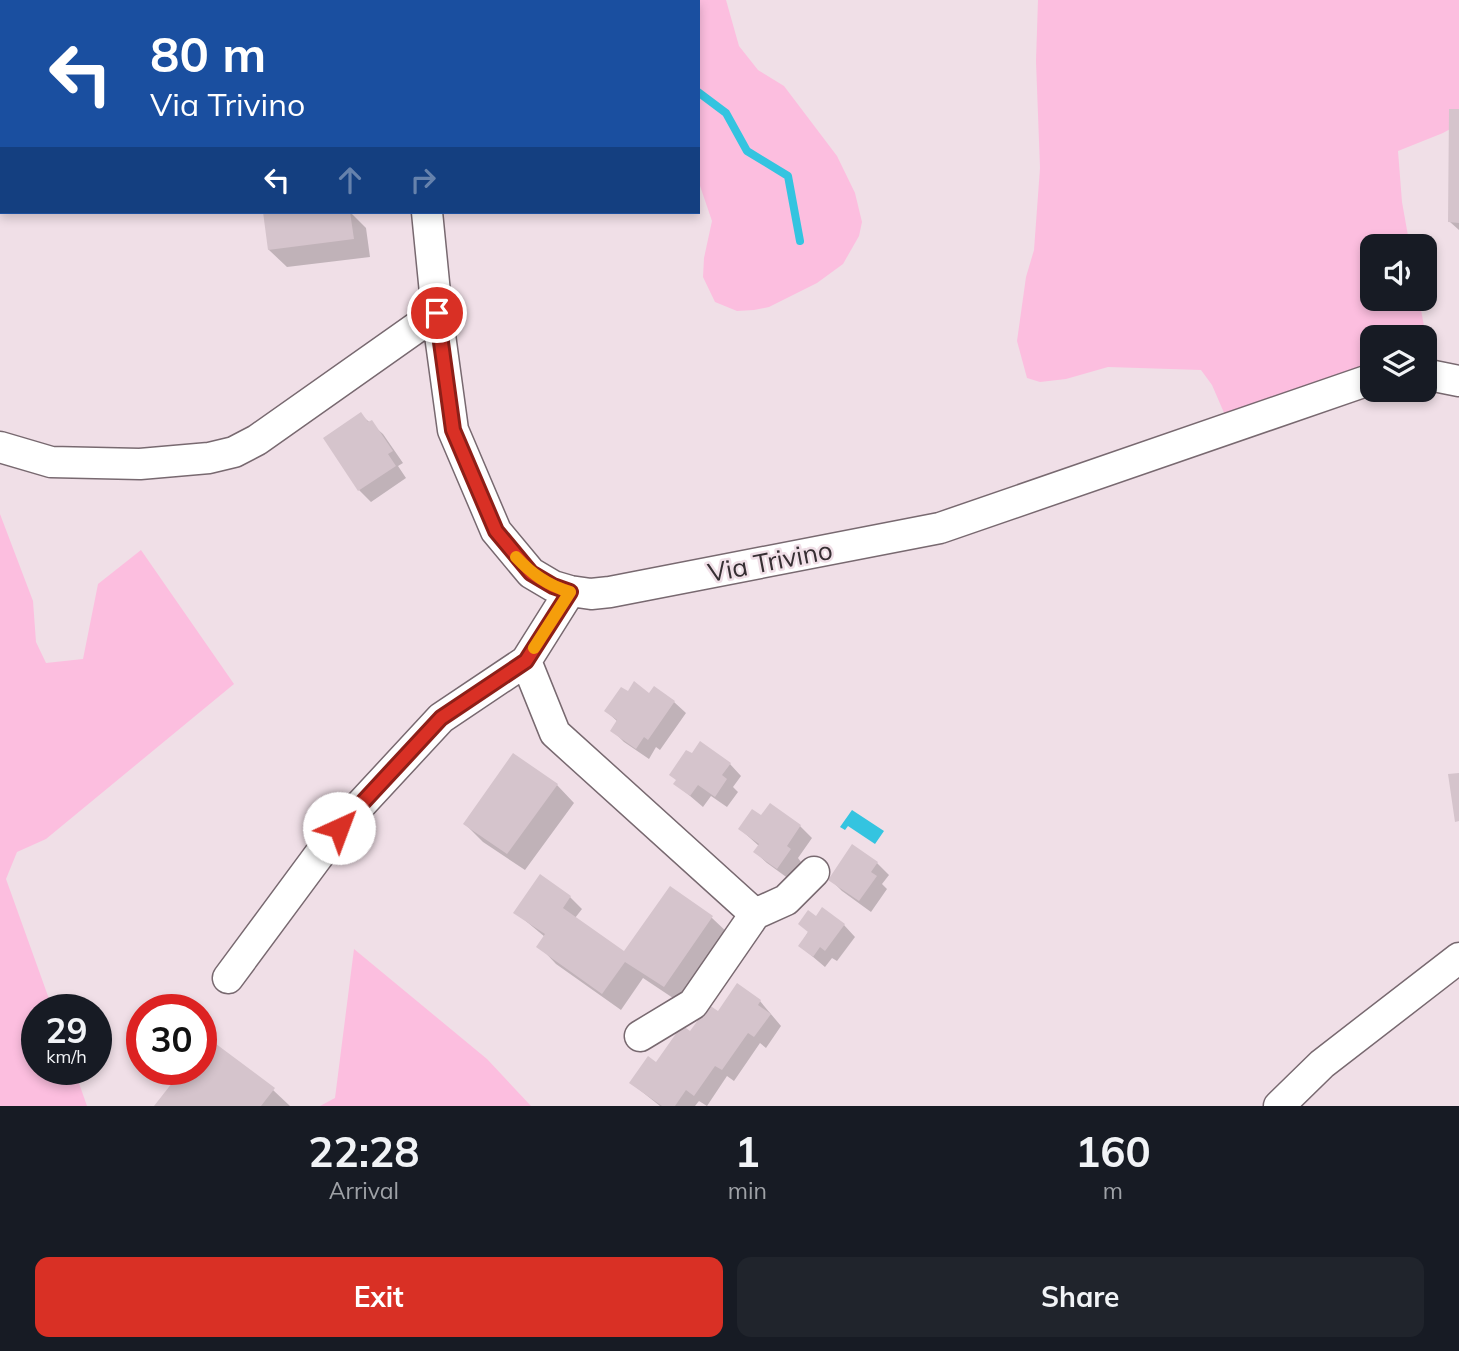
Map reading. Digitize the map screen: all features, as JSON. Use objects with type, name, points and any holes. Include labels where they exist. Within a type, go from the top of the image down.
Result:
[{"type":"street","name":"Via Trivino","points":[[427,214],[453,430],[496,531],[531,573],[570,592],[610,592],[940,528],[1360,383]]},
{"type":"street","points":[[0,447],[51,462],[140,464],[209,458],[234,452],[257,440],[437,313]]},
{"type":"street","points":[[1437,377],[1459,381]]},
{"type":"street","points":[[228,978],[339,828],[441,718],[526,661],[570,592]]},
{"type":"street","points":[[526,661],[555,733],[755,914]]},
{"type":"street","points":[[640,1036],[693,1004],[755,914],[786,900],[814,873]]},
{"type":"street","points":[[1279,1106],[1322,1065],[1459,958]]},
{"type":"shaded area","points":[[700,0],[726,0],[739,46],[758,70],[784,86],[837,156],[855,193],[862,222],[859,236],[843,264],[817,283],[769,307],[737,311],[715,302],[703,277],[712,221],[700,186]]},
{"type":"shaded area","points":[[1038,0],[1459,0],[1459,124],[1398,151],[1408,234],[1360,234],[1360,311],[1421,311],[1424,325],[1360,325],[1360,395],[1228,422],[1212,385],[1201,370],[1108,367],[1066,379],[1040,382],[1027,378],[1017,341],[1026,277],[1034,250],[1040,168],[1036,61]]},
{"type":"shaded area","points":[[0,514],[33,601],[36,642],[46,663],[83,659],[98,584],[141,550],[234,684],[46,839],[17,852],[6,879],[47,994],[21,994],[21,1085],[80,1085],[87,1106],[0,1106]]},
{"type":"shaded area","points":[[354,949],[487,1059],[531,1106],[320,1106],[335,1098]]},
{"type":"water","points":[[852,810],[884,831],[875,844],[848,826],[845,830],[840,827]]},
{"type":"building","points":[[1449,109],[1459,109],[1459,223],[1448,222]]},
{"type":"building","points":[[263,214],[350,214],[354,239],[268,250]]},
{"type":"building","points":[[361,412],[368,422],[372,420],[393,451],[388,454],[396,466],[358,491],[323,438]]},
{"type":"building","points":[[634,681],[649,693],[654,686],[675,701],[648,740],[644,737],[636,749],[610,731],[617,720],[604,711],[621,687],[628,691]]},
{"type":"building","points":[[700,741],[731,763],[722,775],[727,779],[715,797],[698,785],[690,796],[673,784],[676,780],[669,775],[686,750],[692,753]]},
{"type":"building","points":[[513,753],[558,784],[507,854],[463,824]]},
{"type":"building","points":[[1459,773],[1459,821],[1455,822],[1448,774]]},
{"type":"building","points":[[770,803],[801,825],[787,846],[791,849],[777,869],[753,852],[759,844],[738,829],[752,809],[761,815]]},
{"type":"building","points":[[852,844],[878,862],[871,872],[877,876],[859,901],[828,880]]},
{"type":"building","points":[[540,874],[571,896],[563,908],[624,951],[670,886],[713,916],[664,987],[625,962],[602,994],[536,947],[545,934],[513,913]]},
{"type":"building","points":[[822,907],[845,924],[825,951],[820,947],[813,957],[798,946],[808,932],[798,924],[808,910],[816,916]]},
{"type":"building","points":[[737,983],[761,1000],[758,1005],[771,1014],[754,1037],[748,1033],[722,1070],[715,1066],[694,1096],[686,1090],[675,1106],[662,1106],[629,1083],[648,1056],[656,1062],[682,1025],[690,1031],[709,1005],[718,1011]]},
{"type":"building","points":[[217,1045],[275,1088],[261,1106],[154,1106],[170,1085],[217,1085]]},
{"type":"waterway","points":[[700,94],[726,113],[747,151],[788,176],[800,241]]},
{"type":"slow traffic","points":[[516,557],[531,573],[570,592],[534,648]]},
{"type":"route","points":[[339,828],[441,718],[526,661],[570,592],[531,573],[496,531],[453,430],[437,313]]}]
